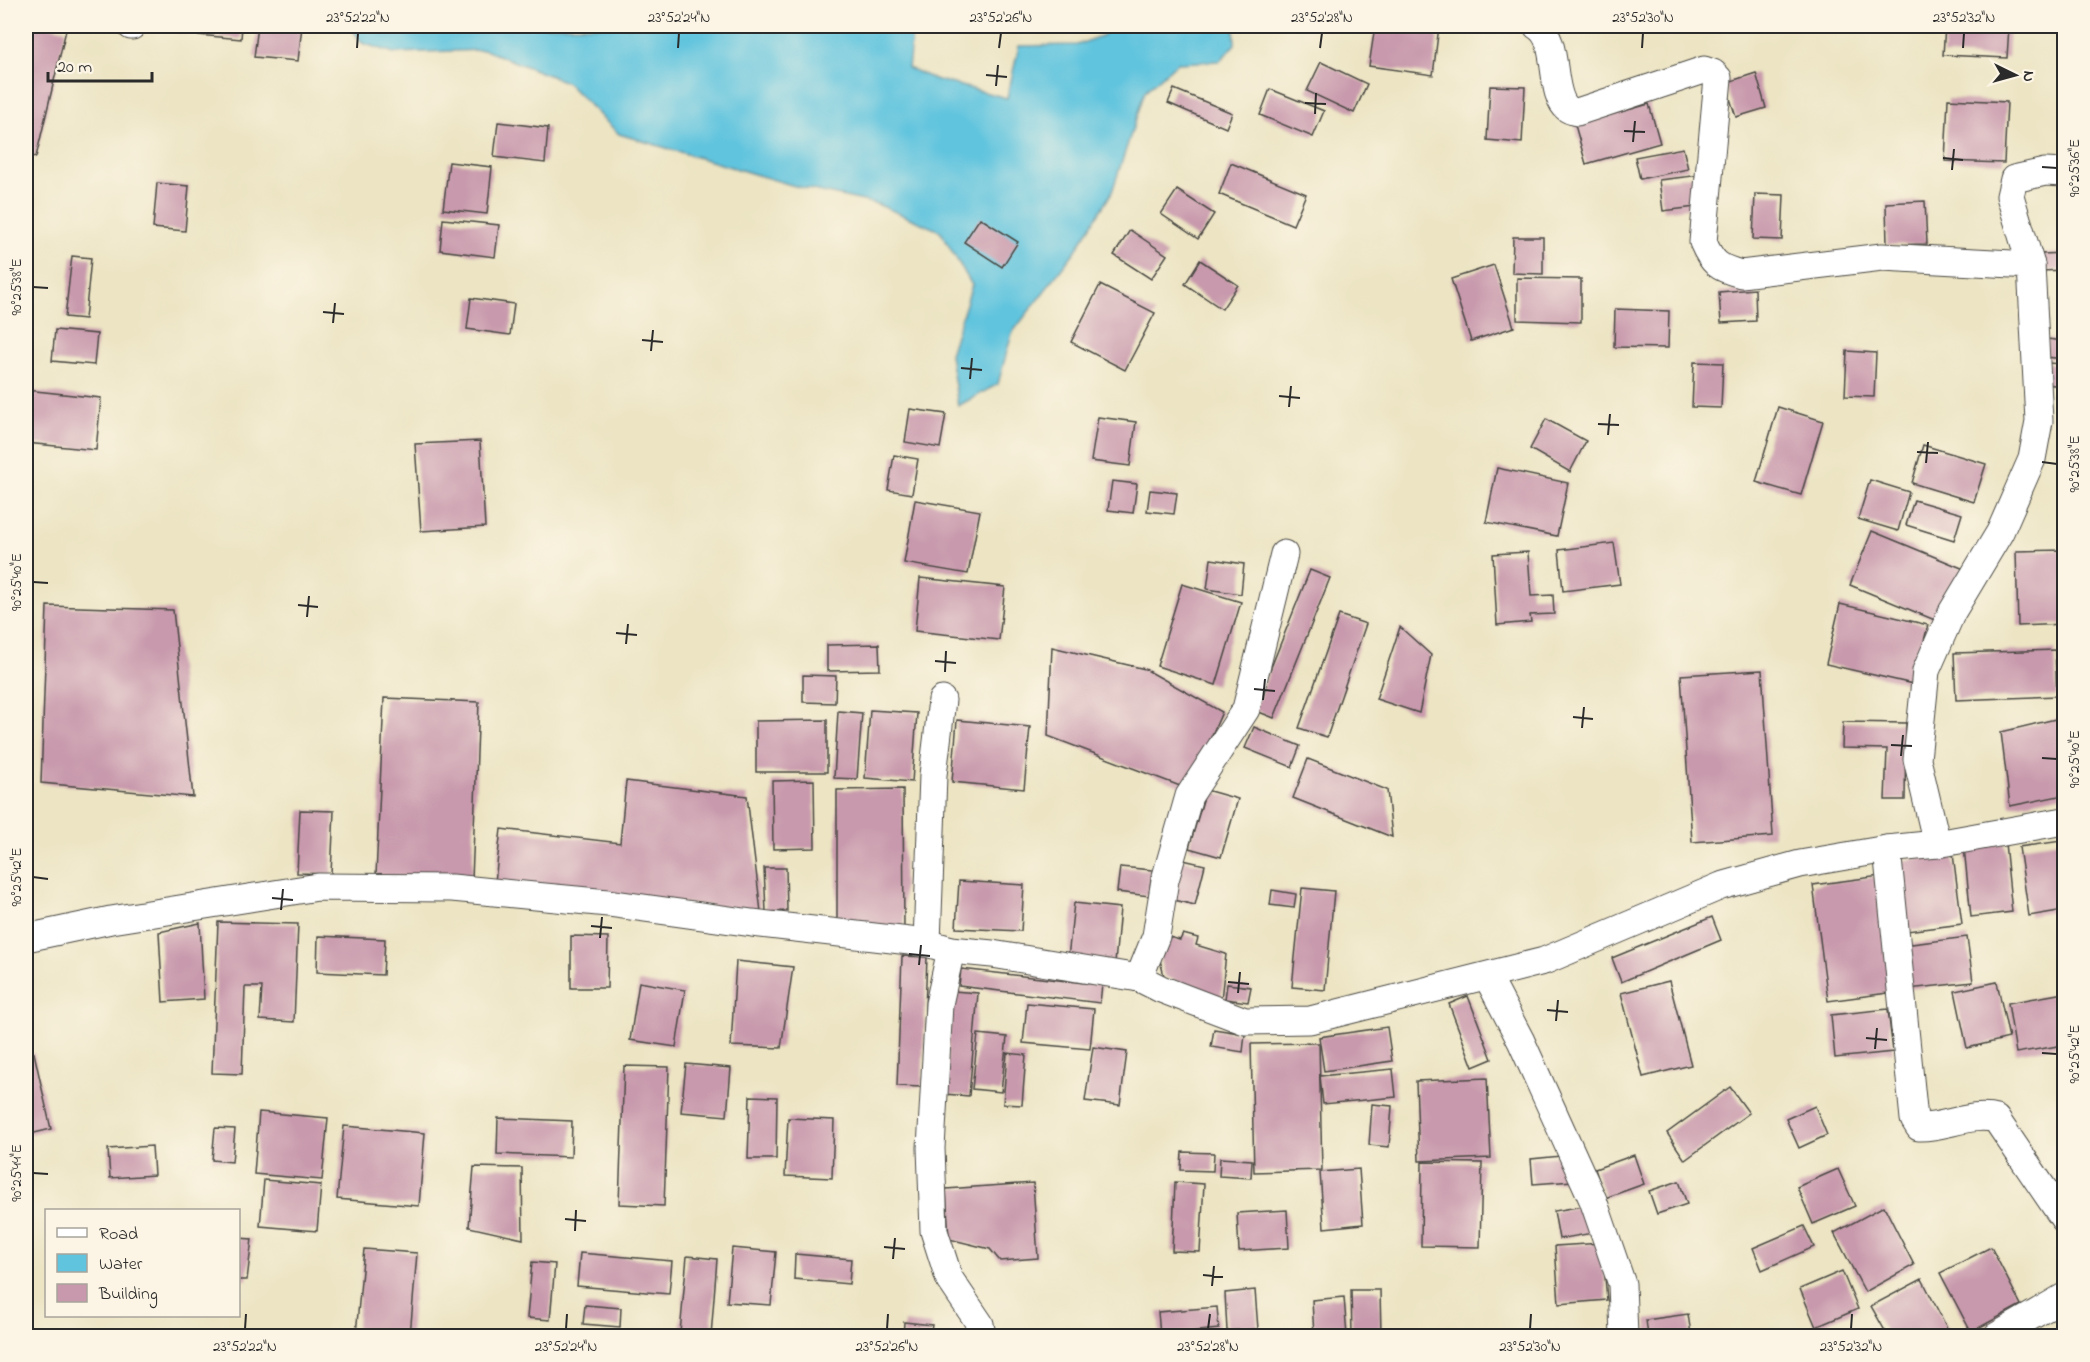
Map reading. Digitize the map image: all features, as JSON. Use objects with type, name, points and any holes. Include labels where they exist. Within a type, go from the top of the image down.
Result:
[{"type":"street","points":[[1537,26],[1544,30],[1549,42],[1560,99],[1568,109],[1577,112],[1704,70],[1713,73],[1718,78],[1703,242],[1710,258],[1723,270],[1741,274],[1882,257],[2031,265]]},
{"type":"street","points":[[1937,844],[1917,759],[1926,671],[1952,612],[2001,532],[2032,459],[2039,421],[2031,265],[2010,196],[2014,179],[2045,172],[2064,173]]},
{"type":"street","points":[[1139,978],[1156,936],[1165,880],[1189,796],[1246,709],[1284,554]]},
{"type":"street","points":[[942,700],[933,775],[939,946],[939,1004],[931,1148],[934,1231],[950,1278],[980,1324],[982,1336]]},
{"type":"street","points":[[26,938],[111,920],[318,887],[452,888],[597,902],[992,954],[1139,978],[1161,989],[1245,1021],[1310,1020],[1544,960],[1721,886],[1800,864],[1887,849],[1937,844],[2064,821]]},
{"type":"street","points":[[1887,849],[1914,1119],[1919,1127],[1986,1116],[1996,1119],[2064,1219]]},
{"type":"street","points":[[1487,976],[1521,1041],[1593,1200],[1622,1284],[1624,1336]]},
{"type":"street","points":[[1997,1336],[2064,1297]]},
{"type":"water","points":[[350,26],[913,26],[908,68],[934,79],[1007,98],[1019,46],[1077,45],[1104,35],[1109,26],[1234,26],[1235,44],[1220,61],[1177,63],[1145,91],[1112,192],[1076,250],[1012,333],[998,384],[958,406],[950,354],[972,285],[940,231],[877,204],[795,186],[619,134],[566,82],[485,50],[394,53],[362,43]]},
{"type":"building","points":[[26,26],[49,26],[66,30],[36,157],[26,155]]},
{"type":"building","points":[[178,26],[242,26],[241,39],[177,33]]},
{"type":"building","points":[[258,26],[302,26],[298,61],[254,57]]},
{"type":"building","points":[[1307,26],[1330,26],[1329,30]]},
{"type":"building","points":[[1375,26],[1439,26],[1433,75],[1369,66]]},
{"type":"building","points":[[1945,26],[2009,26],[2007,58],[1943,55]]},
{"type":"building","points":[[1321,62],[1367,84],[1354,113],[1307,91]]},
{"type":"building","points":[[1756,73],[1766,108],[1736,117],[1725,83]]},
{"type":"building","points":[[1490,86],[1525,87],[1522,143],[1487,140]]},
{"type":"building","points":[[1174,89],[1232,113],[1226,128],[1168,103]]},
{"type":"building","points":[[1270,89],[1324,111],[1313,137],[1260,115]]},
{"type":"building","points":[[1948,99],[2007,102],[2004,163],[1945,161]]},
{"type":"building","points":[[1649,104],[1660,143],[1586,164],[1575,125]]},
{"type":"building","points":[[498,122],[548,128],[545,163],[494,157]]},
{"type":"building","points":[[1683,148],[1688,169],[1640,179],[1635,157]]},
{"type":"building","points":[[449,162],[492,167],[487,214],[443,209]]},
{"type":"building","points":[[1231,163],[1306,194],[1293,225],[1219,194]]},
{"type":"building","points":[[1701,175],[1704,206],[1663,211],[1659,180]]},
{"type":"building","points":[[157,183],[189,186],[185,231],[153,228]]},
{"type":"building","points":[[1177,190],[1214,214],[1198,239],[1161,214]]},
{"type":"building","points":[[1755,194],[1784,195],[1782,240],[1753,239]]},
{"type":"building","points":[[1925,201],[1927,244],[1887,245],[1886,203]]},
{"type":"building","points":[[980,218],[1018,242],[1002,267],[964,242]]},
{"type":"building","points":[[443,219],[499,225],[495,257],[440,250]]},
{"type":"building","points":[[1130,230],[1167,255],[1151,279],[1114,255]]},
{"type":"building","points":[[1513,237],[1543,237],[1543,274],[1512,273]]},
{"type":"building","points":[[2064,253],[2064,270],[2042,271],[2042,254]]},
{"type":"building","points":[[72,256],[91,258],[85,319],[65,317]]},
{"type":"building","points":[[1200,260],[1238,285],[1222,309],[1185,284]]},
{"type":"building","points":[[1494,265],[1514,327],[1471,341],[1451,279]]},
{"type":"building","points":[[1517,278],[1581,279],[1581,322],[1517,320]]},
{"type":"building","points":[[1100,285],[1155,313],[1125,370],[1071,342]]},
{"type":"building","points":[[1755,289],[1756,321],[1721,323],[1719,292]]},
{"type":"building","points":[[471,298],[514,304],[510,335],[467,329]]},
{"type":"building","points":[[1615,309],[1669,311],[1668,348],[1614,347]]},
{"type":"building","points":[[55,330],[97,334],[94,365],[52,361]]},
{"type":"building","points":[[2047,339],[2064,341],[2064,359],[2046,357]]},
{"type":"building","points":[[1847,351],[1876,353],[1874,397],[1845,396]]},
{"type":"building","points":[[1694,362],[1723,363],[1721,408],[1692,407]]},
{"type":"building","points":[[2047,363],[2064,364],[2064,386],[2045,384]]},
{"type":"building","points":[[26,390],[101,398],[96,450],[26,443]]},
{"type":"building","points":[[1778,407],[1823,421],[1801,495],[1756,482]]},
{"type":"building","points":[[910,409],[946,414],[940,448],[905,442]]},
{"type":"building","points":[[1098,417],[1136,422],[1130,466],[1091,461]]},
{"type":"building","points":[[1546,419],[1586,441],[1570,472],[1530,449]]},
{"type":"building","points":[[480,441],[485,527],[421,531],[415,444]]},
{"type":"building","points":[[1923,445],[1986,464],[1974,502],[1912,483]]},
{"type":"building","points":[[894,455],[918,459],[912,494],[888,490]]},
{"type":"building","points":[[1497,468],[1568,483],[1557,536],[1486,522]]},
{"type":"building","points":[[1870,480],[1909,492],[1898,531],[1858,519]]},
{"type":"building","points":[[1112,481],[1137,484],[1133,513],[1108,510]]},
{"type":"building","points":[[1150,490],[1177,493],[1174,514],[1147,511]]},
{"type":"building","points":[[915,500],[980,511],[968,574],[904,563]]},
{"type":"building","points":[[1914,500],[1962,514],[1954,540],[1906,525]]},
{"type":"building","points":[[1872,531],[1964,569],[1942,623],[1850,585]]},
{"type":"building","points":[[1614,543],[1620,584],[1563,591],[1559,550]]},
{"type":"building","points":[[2064,550],[2064,624],[2018,626],[2016,551]]},
{"type":"building","points":[[1528,552],[1531,596],[1553,595],[1554,614],[1530,615],[1531,622],[1497,625],[1493,554]]},
{"type":"building","points":[[1211,559],[1244,564],[1241,594],[1207,589]]},
{"type":"building","points":[[1310,570],[1330,578],[1274,718],[1254,710]]},
{"type":"building","points":[[920,578],[1005,587],[999,640],[915,631]]},
{"type":"building","points":[[1182,584],[1241,602],[1216,685],[1157,666]]},
{"type":"building","points":[[1840,604],[1928,625],[1913,684],[1826,664]]},
{"type":"building","points":[[47,606],[173,610],[193,797],[41,783]]},
{"type":"building","points":[[1339,615],[1366,624],[1327,737],[1299,728]]},
{"type":"building","points":[[1400,627],[1431,655],[1419,713],[1376,699]]},
{"type":"building","points":[[879,644],[880,670],[827,671],[827,645]]},
{"type":"building","points":[[1052,647],[1145,669],[1222,712],[1188,789],[1048,736]]},
{"type":"building","points":[[2055,650],[2057,696],[1956,700],[1954,653]]},
{"type":"building","points":[[1762,670],[1773,836],[1692,842],[1681,675]]},
{"type":"building","points":[[803,675],[836,676],[835,703],[803,702]]},
{"type":"building","points":[[384,698],[479,702],[472,880],[376,876]]},
{"type":"building","points":[[870,710],[917,713],[912,782],[865,778]]},
{"type":"building","points":[[838,711],[862,713],[857,779],[834,778]]},
{"type":"building","points":[[2064,717],[2064,795],[2010,806],[2001,732]]},
{"type":"building","points":[[827,720],[827,772],[756,772],[756,721]]},
{"type":"building","points":[[957,720],[1030,727],[1024,789],[952,782]]},
{"type":"building","points":[[1843,722],[1906,723],[1905,800],[1885,800],[1887,749],[1842,748]]},
{"type":"building","points":[[1254,727],[1300,746],[1292,767],[1245,748]]},
{"type":"building","points":[[1308,759],[1387,790],[1392,837],[1293,798]]},
{"type":"building","points":[[814,780],[815,848],[773,849],[772,781]]},
{"type":"building","points":[[626,781],[747,796],[761,912],[495,882],[501,829],[620,843]]},
{"type":"building","points":[[903,789],[904,930],[837,931],[837,790]]},
{"type":"building","points":[[1206,790],[1238,799],[1221,857],[1189,848]]},
{"type":"building","points":[[300,810],[334,811],[331,874],[297,873]]},
{"type":"building","points":[[2061,841],[2064,868],[2064,910],[2029,916],[2019,847]]},
{"type":"building","points":[[2005,843],[2012,912],[1971,917],[1964,847]]},
{"type":"building","points":[[1953,854],[1962,924],[1907,931],[1898,861]]},
{"type":"building","points":[[1179,859],[1205,865],[1195,905],[1169,899]]},
{"type":"building","points":[[1120,867],[1152,870],[1149,896],[1117,892]]},
{"type":"building","points":[[764,868],[786,868],[787,911],[766,912]]},
{"type":"building","points":[[1880,876],[1895,992],[1828,1001],[1813,885]]},
{"type":"building","points":[[959,881],[1024,885],[1021,931],[956,928]]},
{"type":"building","points":[[1302,888],[1334,891],[1325,990],[1292,987]]},
{"type":"building","points":[[1272,890],[1296,894],[1294,908],[1270,905]]},
{"type":"building","points":[[1074,903],[1120,908],[1115,963],[1068,958]]},
{"type":"building","points":[[1712,917],[1721,940],[1621,982],[1612,958]]},
{"type":"building","points":[[218,922],[298,924],[294,1022],[260,1020],[262,987],[245,987],[242,1074],[212,1073]]},
{"type":"building","points":[[200,923],[204,999],[163,1002],[159,932]]},
{"type":"building","points":[[1183,934],[1198,938],[1196,945],[1226,954],[1221,1000],[1164,976],[1159,956],[1165,936],[1180,940]]},
{"type":"building","points":[[318,936],[385,939],[383,975],[317,972]]},
{"type":"building","points":[[571,936],[608,937],[607,988],[571,988]]},
{"type":"building","points":[[1967,937],[1973,982],[1908,989],[1904,945]]},
{"type":"building","points":[[902,956],[927,957],[922,1087],[897,1086]]},
{"type":"building","points":[[736,961],[793,967],[781,1048],[731,1046]]},
{"type":"building","points":[[961,969],[1102,985],[1100,1003],[959,986]]},
{"type":"building","points":[[1669,981],[1691,1065],[1643,1077],[1621,993]]},
{"type":"building","points":[[639,982],[685,990],[676,1047],[630,1040]]},
{"type":"building","points":[[1997,982],[2009,1038],[1967,1048],[1955,991]]},
{"type":"building","points":[[1227,984],[1251,987],[1248,1002],[1225,999]]},
{"type":"building","points":[[953,991],[978,993],[969,1096],[944,1094]]},
{"type":"building","points":[[2064,993],[2064,1045],[2016,1053],[2008,1003]]},
{"type":"building","points":[[1468,996],[1492,1059],[1473,1067],[1449,1004]]},
{"type":"building","points":[[1027,1003],[1094,1009],[1090,1049],[1023,1043]]},
{"type":"building","points":[[1888,1009],[1893,1052],[1835,1058],[1831,1015]]},
{"type":"building","points":[[1387,1027],[1392,1061],[1324,1071],[1319,1037]]},
{"type":"building","points":[[1214,1029],[1245,1034],[1243,1052],[1211,1047]]},
{"type":"building","points":[[978,1034],[1007,1037],[1001,1092],[972,1089]]},
{"type":"building","points":[[1319,1043],[1322,1170],[1254,1172],[1251,1044]]},
{"type":"building","points":[[1093,1047],[1127,1052],[1120,1105],[1085,1101]]},
{"type":"building","points":[[34,1053],[51,1129],[26,1135],[26,1055]]},
{"type":"building","points":[[1007,1053],[1026,1055],[1022,1105],[1003,1104]]},
{"type":"building","points":[[686,1064],[731,1068],[727,1116],[681,1112]]},
{"type":"building","points":[[624,1066],[669,1067],[664,1206],[619,1204]]},
{"type":"building","points":[[1393,1069],[1396,1097],[1323,1104],[1320,1076]]},
{"type":"building","points":[[1487,1078],[1491,1158],[1419,1161],[1416,1081]]},
{"type":"building","points":[[1730,1087],[1749,1113],[1685,1160],[1667,1133]]},
{"type":"building","points":[[750,1096],[777,1097],[776,1159],[748,1159]]},
{"type":"building","points":[[1372,1104],[1392,1106],[1389,1147],[1369,1145]]},
{"type":"building","points":[[1815,1106],[1827,1135],[1799,1148],[1786,1119]]},
{"type":"building","points":[[259,1112],[328,1118],[322,1180],[254,1174]]},
{"type":"building","points":[[498,1118],[572,1121],[571,1157],[497,1154]]},
{"type":"building","points":[[788,1118],[834,1120],[832,1178],[785,1176]]},
{"type":"building","points":[[344,1126],[425,1133],[419,1206],[337,1199]]},
{"type":"building","points":[[215,1128],[235,1129],[232,1162],[212,1160]]},
{"type":"building","points":[[152,1146],[154,1175],[110,1178],[108,1149]]},
{"type":"building","points":[[1182,1152],[1214,1153],[1213,1171],[1181,1170]]},
{"type":"building","points":[[1571,1155],[1573,1181],[1533,1184],[1531,1159]]},
{"type":"building","points":[[1634,1155],[1644,1184],[1605,1198],[1595,1169]]},
{"type":"building","points":[[1220,1158],[1252,1160],[1251,1178],[1219,1176]]},
{"type":"building","points":[[1422,1162],[1482,1163],[1480,1247],[1421,1246]]},
{"type":"building","points":[[474,1167],[522,1168],[523,1239],[469,1227]]},
{"type":"building","points":[[1359,1169],[1363,1224],[1324,1228],[1320,1172]]},
{"type":"building","points":[[1838,1169],[1855,1206],[1813,1224],[1797,1187]]},
{"type":"building","points":[[264,1180],[321,1185],[317,1231],[260,1226]]},
{"type":"building","points":[[1679,1181],[1687,1204],[1657,1214],[1649,1191]]},
{"type":"building","points":[[1175,1182],[1204,1184],[1200,1252],[1172,1251]]},
{"type":"building","points":[[1033,1183],[1038,1258],[1000,1261],[990,1249],[949,1239],[946,1189]]},
{"type":"building","points":[[1589,1205],[1593,1233],[1559,1239],[1554,1211]]},
{"type":"building","points":[[1884,1206],[1914,1265],[1865,1292],[1834,1233]]},
{"type":"building","points":[[1287,1210],[1289,1248],[1239,1251],[1237,1213]]},
{"type":"building","points":[[1804,1226],[1814,1247],[1762,1270],[1753,1248]]},
{"type":"building","points":[[240,1238],[252,1239],[247,1280],[240,1280]]},
{"type":"building","points":[[1602,1243],[1607,1300],[1559,1304],[1555,1246]]},
{"type":"building","points":[[1991,1247],[2021,1305],[1971,1332],[1940,1273]]},
{"type":"building","points":[[732,1248],[776,1252],[771,1305],[727,1302]]},
{"type":"building","points":[[364,1249],[417,1253],[410,1336],[356,1334]]},
{"type":"building","points":[[580,1253],[672,1261],[669,1294],[577,1286]]},
{"type":"building","points":[[795,1254],[851,1259],[849,1284],[794,1279]]},
{"type":"building","points":[[687,1256],[717,1259],[711,1336],[680,1333]]},
{"type":"building","points":[[532,1262],[555,1264],[550,1320],[527,1318]]},
{"type":"building","points":[[1842,1271],[1858,1309],[1816,1327],[1800,1289]]},
{"type":"building","points":[[1922,1279],[1951,1336],[1888,1336],[1871,1306]]},
{"type":"building","points":[[1255,1290],[1258,1329],[1227,1331],[1225,1293]]},
{"type":"building","points":[[1351,1290],[1380,1290],[1381,1336],[1352,1336]]},
{"type":"building","points":[[1344,1297],[1347,1336],[1314,1336],[1312,1300]]},
{"type":"building","points":[[585,1305],[621,1308],[620,1327],[583,1324]]},
{"type":"building","points":[[1217,1307],[1219,1329],[1160,1335],[1158,1312]]},
{"type":"building","points":[[1688,1314],[1691,1334],[1648,1336],[1646,1320]]},
{"type":"building","points":[[904,1322],[932,1325],[930,1336],[903,1336]]},
{"type":"building","points":[[726,1331],[770,1335],[770,1336],[725,1336]]},
{"type":"building","points":[[630,1332],[667,1335],[667,1336],[629,1336]]}]
